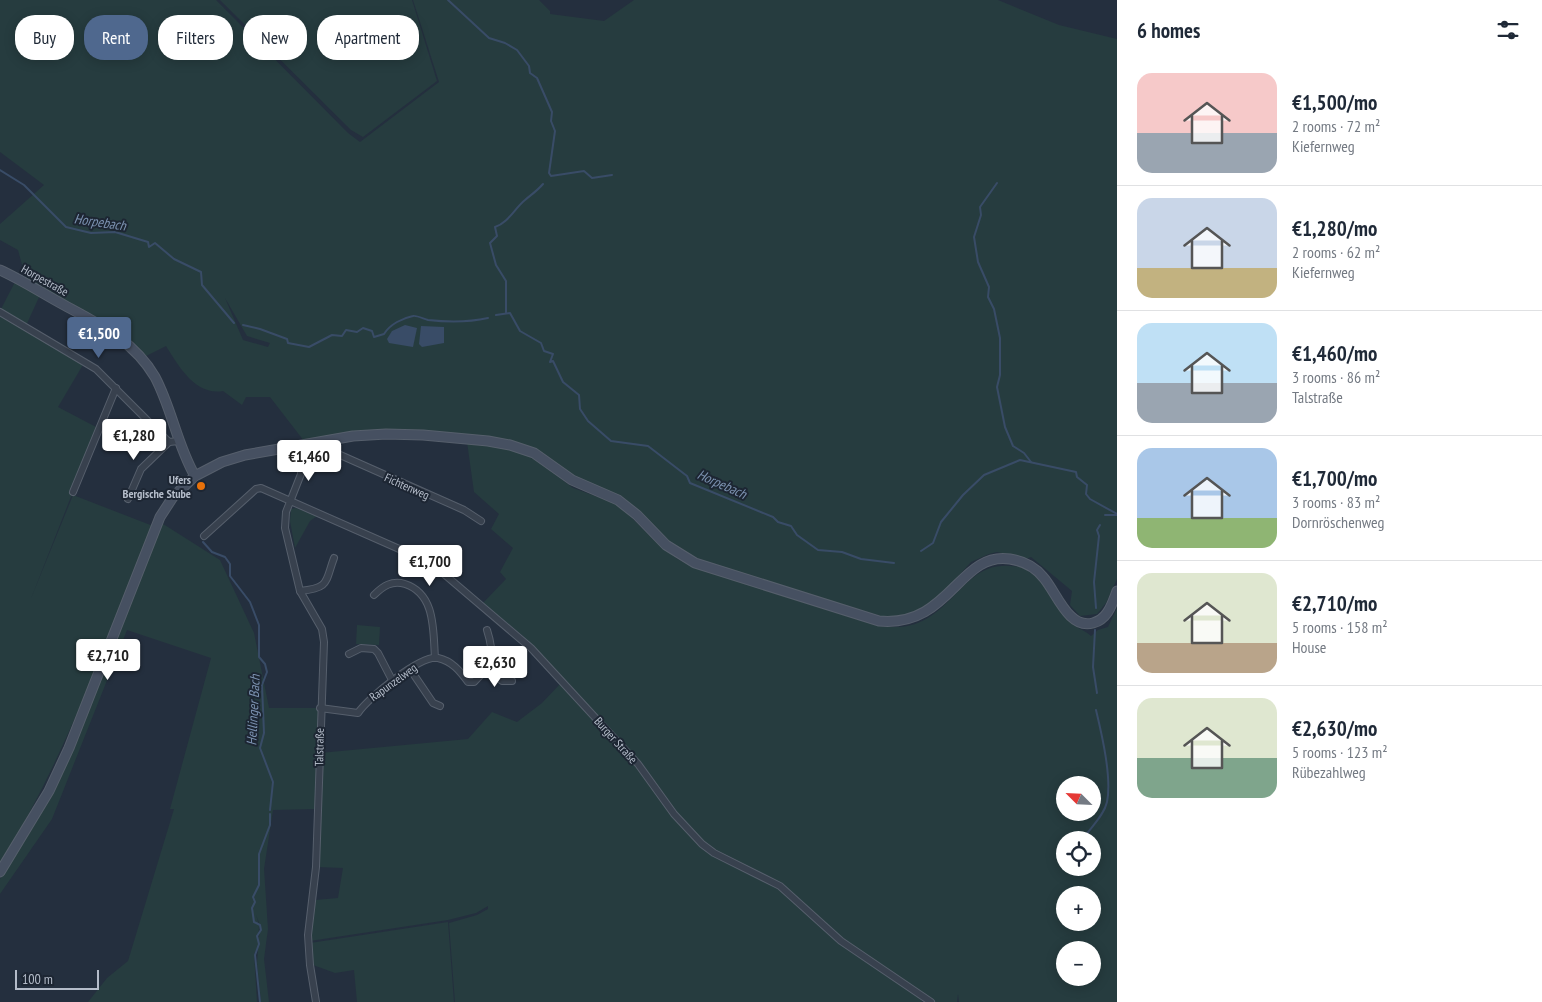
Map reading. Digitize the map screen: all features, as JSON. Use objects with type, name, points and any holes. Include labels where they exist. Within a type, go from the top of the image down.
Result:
[{"type":"street","name":"Horpestraße","points":[[0,270],[91,319],[122,339],[154,376],[170,409],[179,441],[195,476]]},
{"type":"street","points":[[0,312],[96,370],[169,442]]},
{"type":"street","points":[[73,492],[116,388]]},
{"type":"street","points":[[0,872],[49,791],[70,748],[160,517],[173,496],[195,476],[222,462],[245,454],[353,436],[408,434],[488,441],[522,449],[545,460],[572,480],[626,506],[666,545],[690,561],[879,621],[901,622],[924,614],[941,601],[974,569],[994,559],[1017,560],[1033,568],[1046,581],[1072,617],[1080,622],[1089,624],[1102,619],[1109,611],[1117,591]]},
{"type":"street","points":[[128,498],[141,469],[169,442],[179,441]]},
{"type":"street","name":"Talstraße","points":[[300,444],[302,458],[301,474],[285,517],[286,528],[300,591],[322,629],[324,642],[320,708],[316,867],[308,942],[316,1002]]},
{"type":"street","name":"Fichtenweg","points":[[302,458],[319,454],[338,454],[464,510],[481,522]]},
{"type":"street","points":[[204,536],[256,489],[261,488],[290,500]]},
{"type":"street","name":"Burger Straße","points":[[290,500],[431,562],[531,648],[632,757],[674,814],[702,844],[714,853],[780,886],[841,942],[930,1001]]},
{"type":"street","points":[[300,591],[323,586],[327,581],[334,558]]},
{"type":"street","points":[[374,595],[387,585],[394,583],[410,586],[424,595],[431,617],[435,658],[453,665],[471,683],[487,669],[492,653],[487,630]]},
{"type":"street","points":[[350,654],[361,648],[374,649],[392,680]]},
{"type":"street","name":"Rapunzelweg","points":[[320,708],[358,713],[373,695],[392,680],[422,661],[435,658]]},
{"type":"street","points":[[410,669],[433,703],[440,706]]},
{"type":"street","points":[[487,669],[502,681],[512,681]]},
{"type":"green space","points":[[0,0],[216,0],[231,15],[158,15],[158,60],[233,60],[233,17],[243,27],[243,60],[276,60],[348,133],[360,142],[439,82],[413,0],[539,0],[550,11],[550,14],[604,21],[634,0],[998,0],[1059,25],[1117,39],[1117,579],[1106,603],[1097,614],[1080,616],[1070,605],[1072,591],[1031,557],[1026,559],[997,552],[971,562],[946,590],[926,607],[899,617],[881,616],[725,569],[685,553],[669,542],[624,499],[578,478],[535,449],[463,435],[414,430],[353,431],[304,441],[270,397],[246,397],[242,405],[223,391],[204,389],[188,378],[166,346],[144,357],[115,328],[27,283],[18,250],[0,240],[0,224],[44,185],[0,152]],"holes":[[[225,298],[247,336],[270,343],[268,347],[243,340]]]},
{"type":"green space","points":[[220,0],[412,0],[417,15],[317,15],[317,60],[419,60],[419,23],[437,81],[363,137],[351,130],[280,60],[307,60],[307,15],[243,15],[243,23]]},
{"type":"green space","points":[[15,282],[40,295],[24,330],[84,363],[58,407],[98,428],[30,601],[73,495],[153,526],[102,656],[65,741],[45,783],[0,864],[0,311]]},
{"type":"green space","points":[[467,442],[509,449],[532,457],[573,488],[612,502],[622,508],[655,541],[676,558],[692,567],[878,626],[903,627],[926,619],[937,612],[974,577],[996,566],[1013,566],[1026,570],[1045,587],[1066,619],[1091,636],[1098,630],[1108,627],[1117,608],[1117,1002],[959,1002],[958,994],[957,1002],[934,1002],[852,948],[798,898],[717,853],[700,840],[565,680],[523,636],[483,603],[506,579],[500,572],[513,548],[491,529],[499,514],[474,492]]},
{"type":"green space","points":[[296,508],[317,516],[310,521],[295,548],[290,521],[291,509]]},
{"type":"green space","points":[[160,522],[220,560],[254,633],[269,708],[319,708],[316,809],[273,810],[264,869],[268,929],[264,959],[269,1002],[261,1002],[257,963],[260,925],[256,915],[259,925],[258,946],[254,954],[257,1002],[88,1002],[107,978],[128,961],[174,809],[170,809],[211,658],[127,630],[52,819],[0,894],[0,879],[36,822],[62,767]]},
{"type":"green space","points":[[357,625],[380,627],[379,645],[356,644]]},
{"type":"green space","points":[[561,683],[626,753],[696,841],[779,887],[838,942],[919,995],[922,1002],[455,1002],[449,923],[477,915],[488,909],[488,906],[476,913],[448,920],[310,941],[315,900],[338,898],[343,868],[317,867],[322,809],[320,753],[468,739],[492,712],[517,722],[542,703]]},
{"type":"green space","points":[[448,922],[454,1002],[357,1002],[354,970],[335,973],[313,965],[310,943]]},
{"type":"water","points":[[405,325],[417,328],[413,347],[389,343],[387,339],[392,331]]},
{"type":"water","points":[[421,326],[444,327],[444,343],[422,347],[419,344]]},
{"type":"waterway","points":[[448,0],[489,38],[505,43],[517,50],[529,66],[530,73],[537,78],[552,112],[551,121],[555,131],[549,173],[551,176],[584,171],[592,178],[612,175]]},
{"type":"waterway","name":"Horpebach","points":[[0,170],[24,185],[66,227],[91,233],[115,232],[148,242],[149,247],[155,243],[174,259],[201,272],[202,285],[234,323]]},
{"type":"waterway","points":[[997,183],[980,207],[981,215],[974,237],[978,262],[989,287],[988,297],[994,309],[1000,338],[1000,375],[997,387],[1005,427],[1013,446],[1024,453],[1031,462]]},
{"type":"waterway","points":[[506,313],[506,281],[496,265],[490,243],[497,236],[495,227],[504,222],[521,203],[543,184]]},
{"type":"waterway","name":"Horpebach","points":[[496,315],[510,313],[520,331],[541,343],[544,351],[553,354],[550,362],[553,361],[563,382],[579,395],[580,409],[588,421],[611,441],[648,446],[687,476],[690,483],[791,526],[797,535],[818,550],[842,552],[861,559],[894,563]]},
{"type":"waterway","name":"Horpebach","points":[[243,325],[287,339],[288,343],[309,347],[332,335],[342,336],[346,330],[357,332],[363,328],[372,331],[374,337],[384,334],[397,322],[413,316],[428,320],[450,321],[488,318]]},
{"type":"waterway","name":"Horpebach","points":[[921,551],[933,543],[941,522],[963,495],[984,475],[1020,460],[1076,472],[1077,477],[1087,485],[1086,494],[1090,499],[1117,514]]},
{"type":"waterway","name":"Horpebach","points":[[1105,515],[1117,515]]},
{"type":"waterway","points":[[1096,608],[1094,582],[1099,536],[1097,530],[1100,525]]},
{"type":"waterway","name":"Hellinger Bach","points":[[203,542],[212,552],[225,557],[230,564],[230,576],[250,602],[259,625],[259,657],[265,664],[267,672],[262,685],[264,733],[260,748],[273,782],[270,810]]},
{"type":"waterway","points":[[1095,630],[1093,667],[1097,693]]},
{"type":"waterway","points":[[1089,831],[1103,811],[1107,802],[1108,792],[1106,756],[1096,710]]},
{"type":"waterway","name":"Hellinger Bach","points":[[260,1002],[255,955],[259,944],[257,936],[261,930],[260,925],[254,922],[252,908],[255,902],[253,897],[259,885],[259,854],[270,825],[270,814]]},
{"type":"place","name":"Ufers Bergische Stube","points":[[201,486]]}]
